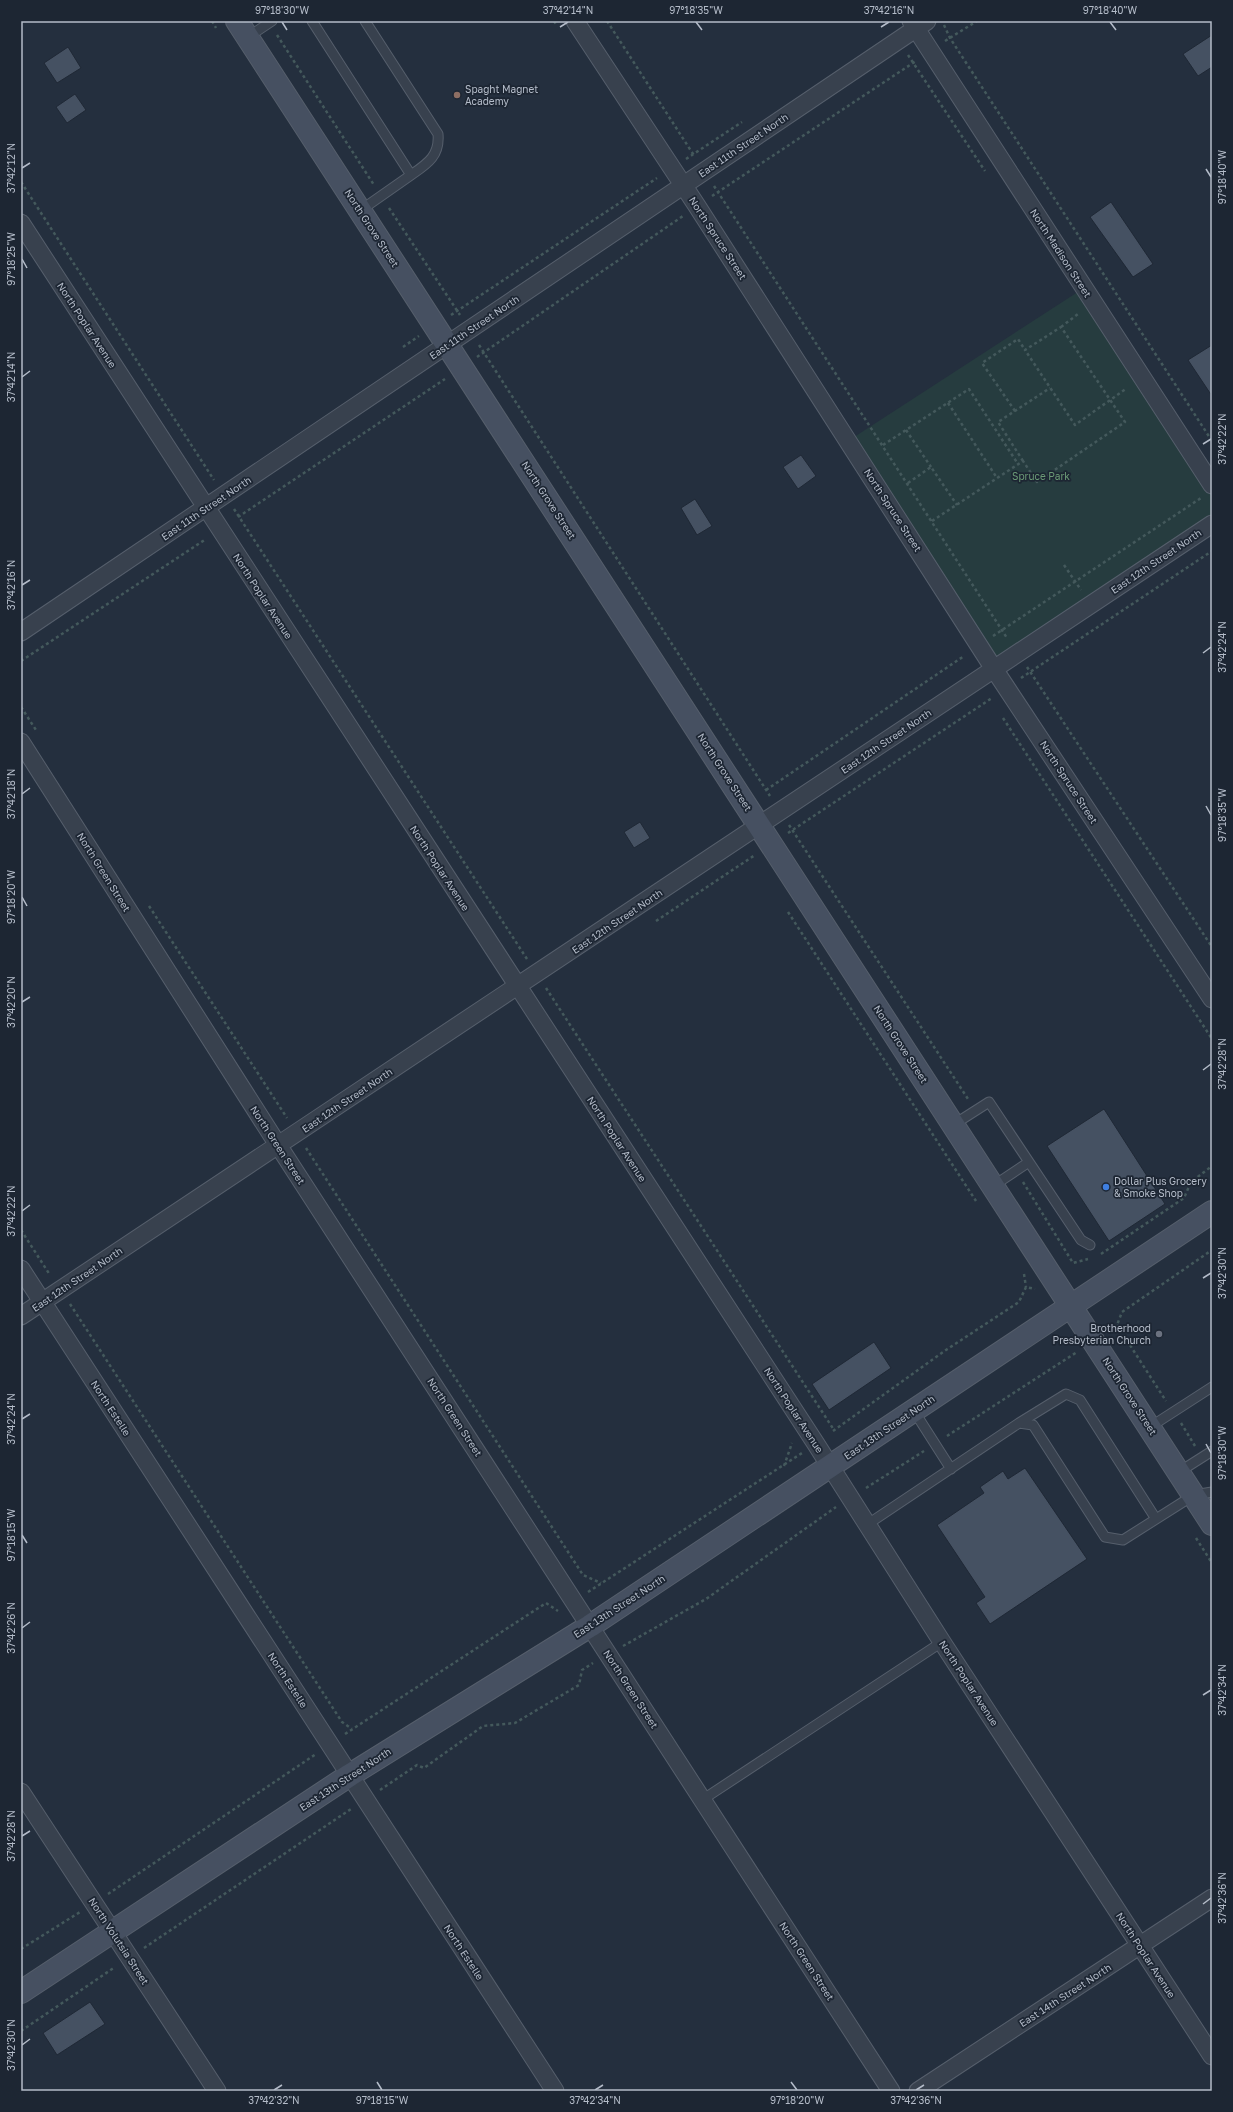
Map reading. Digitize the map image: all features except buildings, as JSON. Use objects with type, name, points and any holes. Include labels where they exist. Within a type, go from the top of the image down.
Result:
[{"type":"street","name":"North Spruce Street","points":[[575,21],[684,185],[994,669],[1212,999]]},
{"type":"street","name":"North Madison Street","points":[[918,24],[930,51],[1212,485]]},
{"type":"street","name":"East 11th Street North","points":[[21,632],[705,171],[918,24]]},
{"type":"street","name":"North Grove Street","points":[[243,29],[1179,1472],[1203,1494],[1212,1524]]},
{"type":"street","name":"North Poplar Avenue","points":[[21,223],[517,987],[831,1466],[942,1642],[1212,2056]]},
{"type":"street","name":"East 12th Street North","points":[[21,1316],[1212,524]]},
{"type":"street","name":"North Green Street","points":[[21,742],[278,1145],[891,2091]]},
{"type":"street","name":"East 13th Street North","points":[[21,1992],[350,1775],[590,1626],[1212,1212]]},
{"type":"street","name":"North Estelle","points":[[21,1269],[555,2091]]},
{"type":"street","name":"North Volutsia Street","points":[[21,1792],[217,2091]]},
{"type":"street","name":"East 14th Street North","points":[[918,2091],[1212,1898]]},
{"type":"lane","points":[[312,21],[411,175]]},
{"type":"lane","points":[[361,210],[429,162],[437,153],[439,143],[438,134],[365,21]]},
{"type":"lane","points":[[243,29],[271,22]]},
{"type":"lane","points":[[953,1125],[989,1102],[1082,1240],[1090,1245]]},
{"type":"lane","points":[[993,1186],[1029,1162]]},
{"type":"lane","points":[[1150,1427],[1212,1387]]},
{"type":"lane","points":[[868,1524],[1019,1423],[1066,1394],[1080,1400],[1156,1519]]},
{"type":"lane","points":[[914,1411],[951,1468]]},
{"type":"lane","points":[[1019,1423],[1034,1425],[1105,1537],[1123,1540],[1156,1519],[1203,1494]]},
{"type":"lane","points":[[1179,1472],[1212,1451]]},
{"type":"lane","points":[[702,1800],[942,1642]]},
{"type":"path","points":[[607,21],[908,483],[1017,654],[1212,947]]},
{"type":"path","points":[[942,21],[950,38],[1212,441]]},
{"type":"path","points":[[930,51],[977,21]]},
{"type":"path","points":[[271,22],[381,196],[457,311],[780,812],[976,1111]]},
{"type":"path","points":[[403,347],[746,119]]},
{"type":"path","points":[[21,182],[834,1430]]},
{"type":"path","points":[[1025,350],[1061,327],[1078,314]]},
{"type":"path","points":[[1050,388],[998,422],[1037,482],[1124,422],[1061,327]]},
{"type":"path","points":[[1015,411],[982,363],[1018,339],[1075,424],[1127,388]]},
{"type":"path","points":[[883,445],[969,389],[1018,464]]},
{"type":"path","points":[[948,403],[997,478]]},
{"type":"path","points":[[906,430],[930,468],[957,505]]},
{"type":"path","points":[[932,521],[1023,461]]},
{"type":"path","points":[[908,483],[930,468]]},
{"type":"path","points":[[656,921],[1212,551]]},
{"type":"path","points":[[1064,565],[1081,590]]},
{"type":"path","points":[[21,707],[38,734]]},
{"type":"path","points":[[146,901],[583,1575],[601,1583]]},
{"type":"path","points":[[1096,1257],[1184,1198],[1191,1182],[1212,1166]]},
{"type":"path","points":[[1016,1170],[1073,1263],[1090,1258]]},
{"type":"path","points":[[21,1230],[342,1722],[352,1729]]},
{"type":"path","points":[[21,2031],[417,1765],[424,1768],[483,1726],[515,1723],[579,1685],[582,1670],[706,1599],[851,1497],[1117,1326],[1122,1312],[1212,1250]]},
{"type":"path","points":[[21,1949],[148,1868],[352,1729],[546,1603],[557,1611],[750,1488],[816,1444],[946,1350],[1019,1302],[1026,1287],[1035,1290]]},
{"type":"green space","name":"Spruce Park","points":[[1084,288],[1212,485],[1212,524],[994,669],[848,441]]},
{"type":"place","name":"Spaght Magnet Academy","points":[[457,95]]},
{"type":"place","name":"Dollar Plus Grocery & Smoke Shop","points":[[1106,1187]]},
{"type":"place","name":"Brotherhood Presbyterian Church","points":[[1159,1334]]}]
